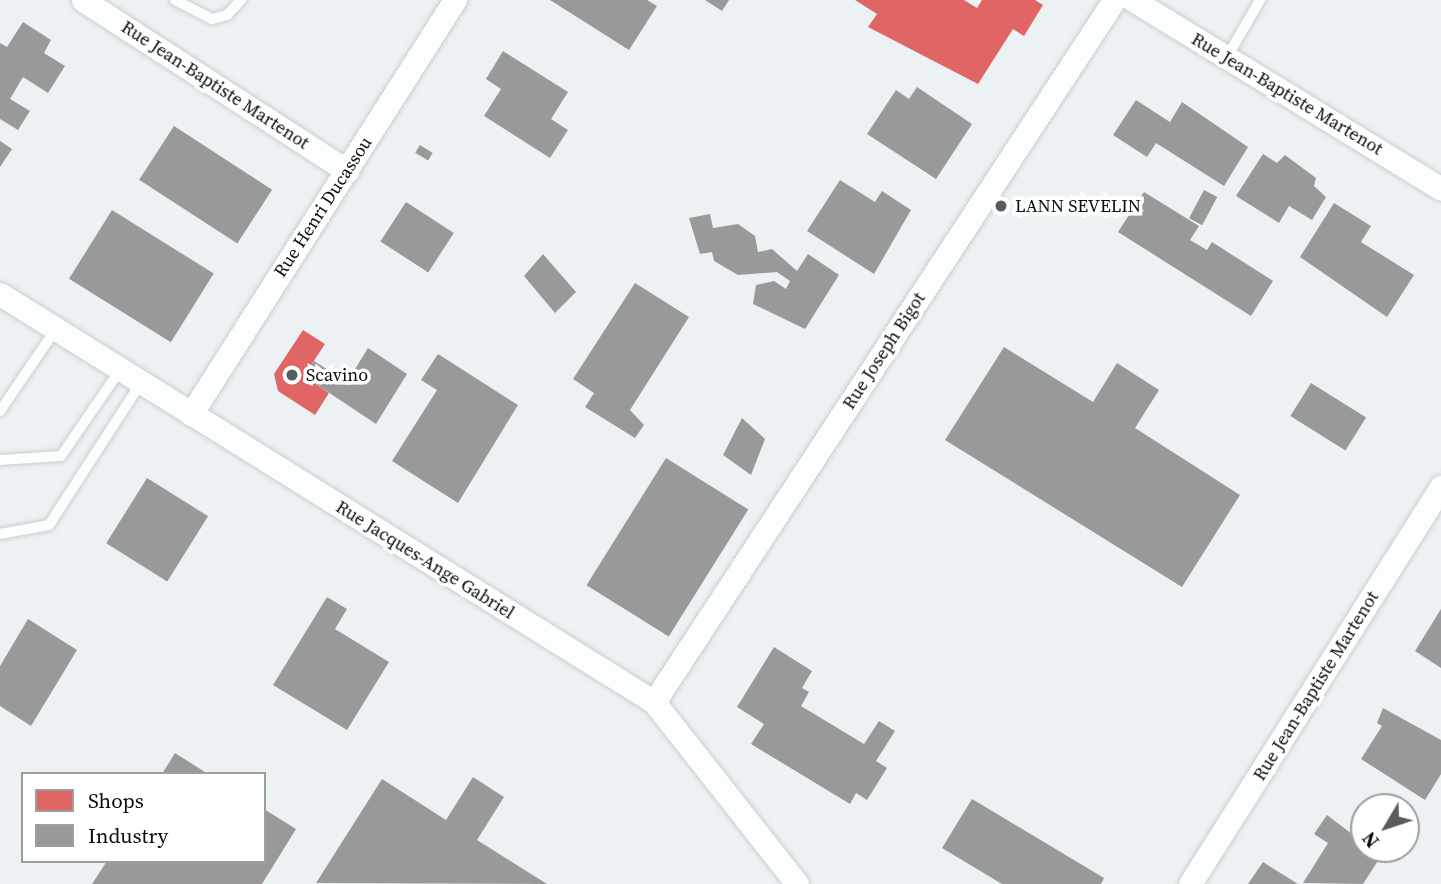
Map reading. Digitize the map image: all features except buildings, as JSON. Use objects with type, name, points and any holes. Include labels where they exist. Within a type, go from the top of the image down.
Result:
[{"type":"street","name":"Rue Jean-Baptiste Martenot","points":[[83,0],[347,171]]},
{"type":"street","name":"Rue Henri Ducassou","points":[[191,414],[455,0]]},
{"type":"street","name":"Rue Joseph Bigot","points":[[654,702],[1114,0]]},
{"type":"street","name":"Rue Jean-Baptiste Martenot","points":[[1133,0],[1441,188]]},
{"type":"street","name":"Rue Jacques-Ange Gabriel","points":[[0,295],[654,702],[797,884]]},
{"type":"street","name":"Rue Jean-Baptiste Martenot","points":[[1190,884],[1441,487]]},
{"type":"lane","points":[[175,0],[212,19],[227,15],[241,0]]},
{"type":"lane","points":[[1227,57],[1259,0]]},
{"type":"lane","points":[[0,411],[55,329]]},
{"type":"lane","points":[[0,460],[61,456],[120,370]]},
{"type":"lane","points":[[0,534],[49,525],[141,383]]},
{"type":"place","name":"LANN SEVELIN","points":[[1001,206]]},
{"type":"place","name":"Scavino","points":[[292,375]]}]
